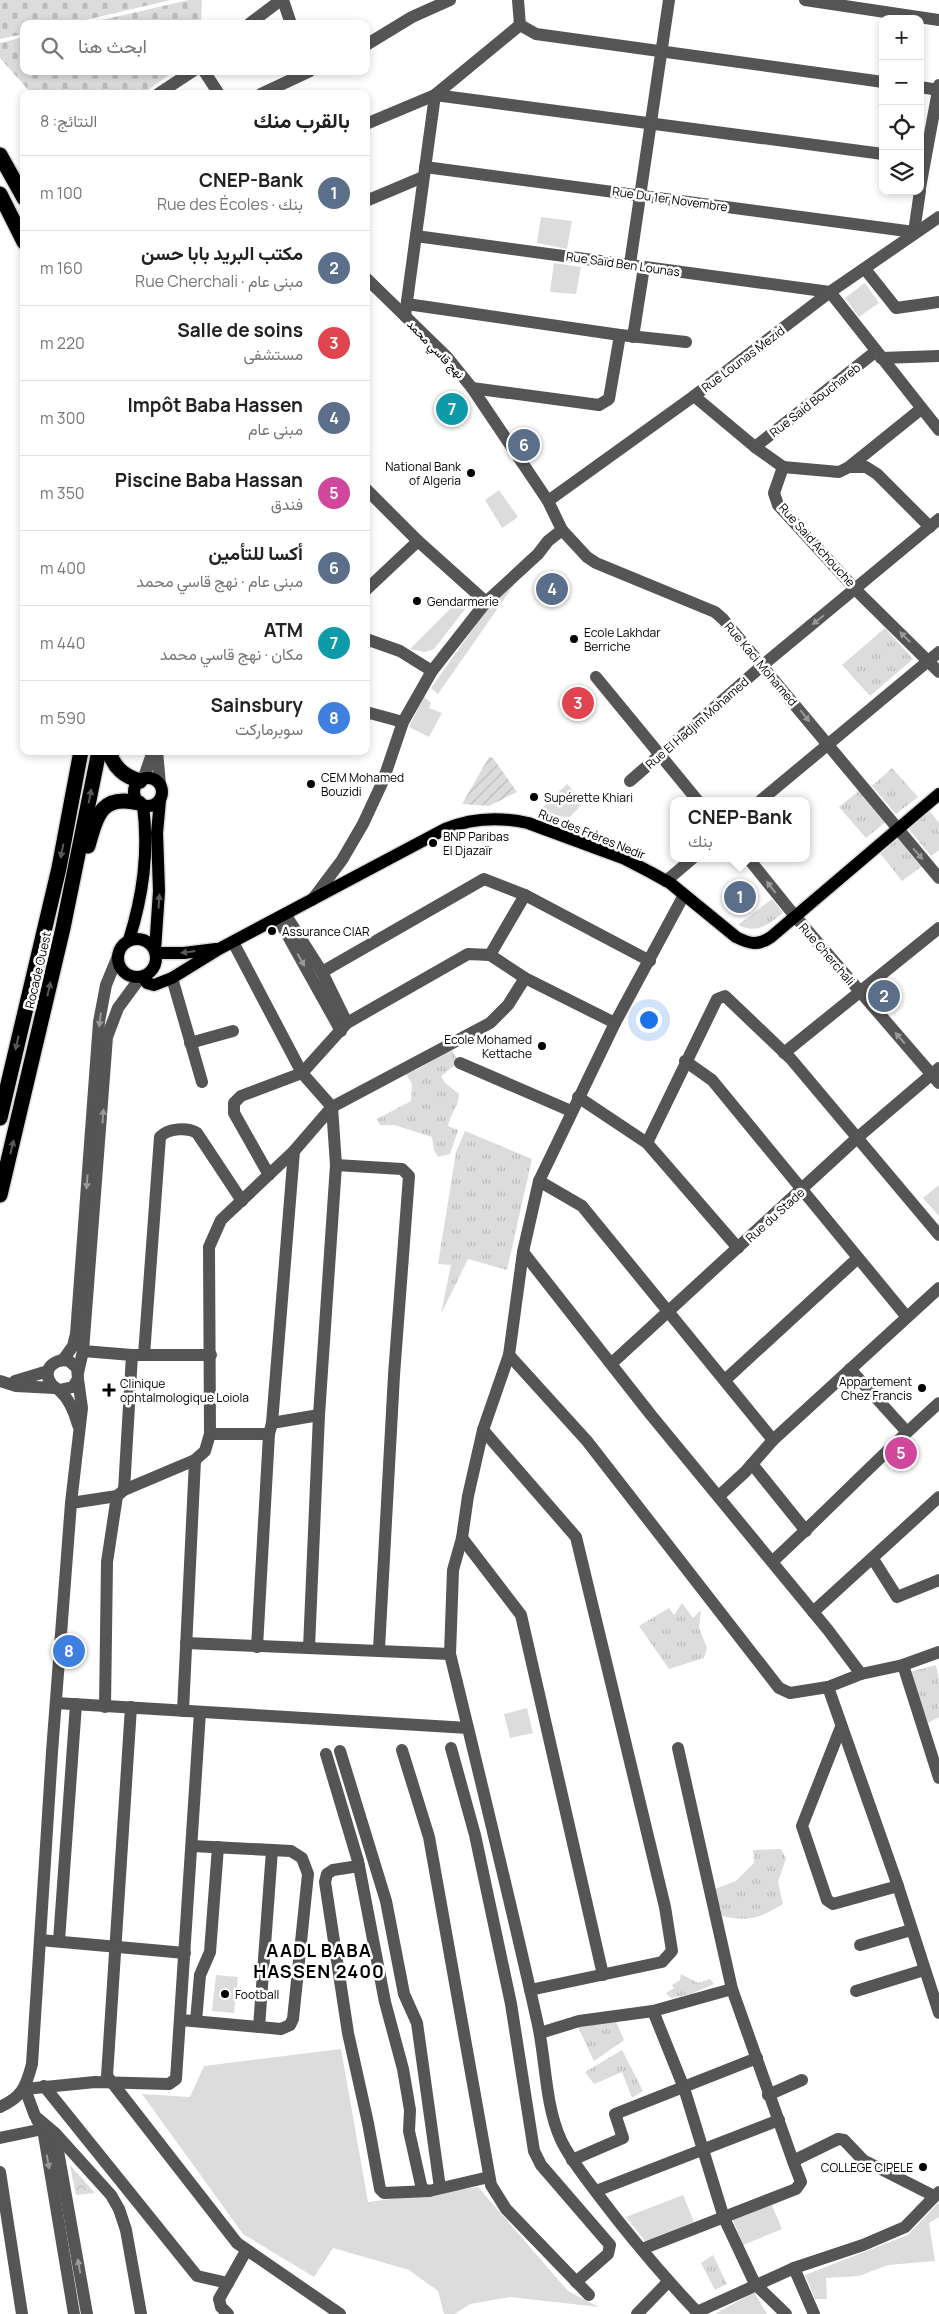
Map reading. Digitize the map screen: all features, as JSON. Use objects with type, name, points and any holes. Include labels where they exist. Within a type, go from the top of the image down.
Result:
[{"type":"highway","points":[[0,155],[20,191]]},
{"type":"highway","points":[[0,194],[20,234]]},
{"type":"highway","name":"Rocade Ouest","points":[[0,1118],[59,868],[80,755]]},
{"type":"highway","name":"Rocade Ouest","points":[[0,1195],[77,861],[98,755]]},
{"type":"highway","points":[[110,755],[120,771],[142,780]]},
{"type":"highway","points":[[77,861],[86,850],[99,814],[107,804],[118,800],[141,804]]},
{"type":"main road","points":[[142,780],[154,780],[160,784],[162,792],[157,833],[159,891],[157,959],[153,970],[141,977],[128,976],[120,968],[118,956],[124,944],[129,940],[138,913],[147,842],[141,804],[134,792],[142,780]]},
{"type":"main road","name":"Rue des Frères Nedir","points":[[141,977],[147,983],[154,985],[172,978],[219,949],[445,829],[472,820],[515,820],[528,823],[623,858],[666,881],[736,937],[748,943],[758,944],[764,942],[939,794]]},
{"type":"main road","points":[[141,804],[152,806],[160,800]]},
{"type":"main road","points":[[129,940],[141,939],[147,941],[156,951]]},
{"type":"main road","name":"Rue des Frères Nedir","points":[[156,951],[184,953],[219,949]]},
{"type":"street","points":[[252,20],[267,3],[282,0],[290,20]]},
{"type":"street","points":[[370,43],[412,16],[450,0]]},
{"type":"street","points":[[518,0],[520,25]]},
{"type":"street","points":[[630,264],[669,0]]},
{"type":"street","points":[[805,0],[939,20]]},
{"type":"street","points":[[520,25],[536,34],[879,81]]},
{"type":"street","points":[[370,122],[435,95],[520,25]]},
{"type":"street","points":[[370,32],[394,29]]},
{"type":"street","points":[[164,90],[187,75]]},
{"type":"street","points":[[207,75],[216,90]]},
{"type":"street","points":[[269,90],[302,75]]},
{"type":"street","points":[[924,152],[939,86]]},
{"type":"street","points":[[924,88],[939,90]]},
{"type":"street","points":[[435,95],[879,153]]},
{"type":"street","points":[[435,95],[406,310],[686,342]]},
{"type":"street","points":[[370,199],[424,172]]},
{"type":"street","name":"Rue Du 1er Novembre","points":[[424,172],[640,195],[914,232]]},
{"type":"street","points":[[914,232],[919,195]]},
{"type":"street","name":"Rue Lounas Mezid","points":[[548,501],[694,396],[830,292],[865,269],[914,232],[939,217]]},
{"type":"street","name":"Rue Saïd Ben Lounas","points":[[416,236],[830,292]]},
{"type":"street","points":[[472,388],[599,405],[608,399],[644,267]]},
{"type":"street","points":[[865,269],[896,308],[939,302]]},
{"type":"street","name":"نهج قاسي محمد","points":[[370,281],[406,310],[472,388],[548,501]]},
{"type":"street","points":[[830,292],[939,430]]},
{"type":"street","points":[[878,355],[939,356]]},
{"type":"street","name":"Rue Said Bouchareb","points":[[755,447],[878,355]]},
{"type":"street","points":[[694,396],[755,447],[783,467],[839,472],[849,467],[921,409]]},
{"type":"street","name":"Rue Said Achouche","points":[[783,467],[774,493],[778,505],[856,590],[939,672]]},
{"type":"street","points":[[849,467],[866,467],[934,523]]},
{"type":"street","points":[[370,493],[418,541],[486,602]]},
{"type":"street","name":"Rue Kaci Mohamed","points":[[548,501],[562,530],[587,557],[596,563],[714,612],[763,665],[939,878]]},
{"type":"street","name":"Rue El Hadjim Mohamed","points":[[630,781],[763,665],[856,590],[934,523]]},
{"type":"street","points":[[312,900],[342,860],[363,824],[383,781],[403,722],[432,671],[486,602],[532,560],[548,541],[562,530]]},
{"type":"street","points":[[370,586],[418,541]]},
{"type":"street","points":[[370,640],[400,651],[432,671]]},
{"type":"street","points":[[765,797],[939,652]]},
{"type":"street","points":[[596,677],[695,797]]},
{"type":"street","points":[[370,713],[403,722]]},
{"type":"street","points":[[142,780],[151,755]]},
{"type":"street","points":[[157,755],[160,784]]},
{"type":"street","points":[[342,860],[342,874],[346,883]]},
{"type":"street","points":[[666,881],[688,862]]},
{"type":"street","name":"Rue Cherchali","points":[[751,862],[860,991],[937,1075]]},
{"type":"street","points":[[322,972],[484,879],[525,895],[650,961]]},
{"type":"street","points":[[490,954],[525,895]]},
{"type":"street","points":[[684,895],[615,1023],[571,1111],[560,1140],[539,1181],[523,1252],[509,1355],[483,1430],[468,1496],[462,1538],[453,1570],[450,1654],[540,2033],[553,2113],[560,2139],[572,2160],[621,2225],[668,2282],[698,2313],[754,2284],[794,2268],[863,2245],[905,2227],[937,2194],[863,2160],[844,2140],[838,2139],[793,2161]]},
{"type":"street","points":[[281,916],[322,972],[344,1027]]},
{"type":"street","points":[[281,916],[344,1027]]},
{"type":"street","points":[[784,1053],[939,928]]},
{"type":"street","points":[[232,942],[302,1074],[332,1107],[336,1165],[319,1415],[309,1648]]},
{"type":"street","points":[[269,1175],[234,1113],[234,1103],[241,1096],[302,1074],[344,1027],[468,954],[490,954],[525,978],[615,1023]]},
{"type":"street","points":[[79,1428],[73,1412],[57,1389],[49,1383],[48,1371],[51,1365],[63,1360],[71,1351],[76,1334],[99,1022],[106,985],[118,956]]},
{"type":"street","points":[[3,1382],[16,1386],[68,1390],[78,1376],[83,1351],[108,1037],[118,1008],[141,977]]},
{"type":"street","points":[[172,978],[202,1082]]},
{"type":"street","points":[[71,1503],[121,1493],[195,1460],[205,1451],[210,1434],[209,1247],[221,1220],[294,1151],[332,1107],[490,1023],[508,1005],[525,978]]},
{"type":"street","points":[[647,1143],[685,1061],[717,999],[725,996],[784,1053],[939,1235]]},
{"type":"street","points":[[190,1043],[233,1031]]},
{"type":"street","points":[[685,1061],[712,1080],[906,1316]]},
{"type":"street","points":[[460,1063],[571,1111]]},
{"type":"street","name":"Rue du Stade","points":[[612,1363],[802,1191],[857,1138],[937,1075]]},
{"type":"street","points":[[578,1098],[647,1143],[738,1248]]},
{"type":"street","points":[[105,1707],[107,1562],[121,1493],[138,1355],[160,1137],[169,1131],[192,1130],[197,1133],[242,1201]]},
{"type":"street","points":[[257,1647],[271,1429],[294,1151]]},
{"type":"street","points":[[336,1165],[402,1169],[409,1176],[394,1376],[379,1649]]},
{"type":"street","points":[[539,1181],[582,1206],[773,1440]]},
{"type":"street","points":[[523,1252],[651,1415],[814,1612],[861,1674]]},
{"type":"street","points":[[725,1380],[858,1258]]},
{"type":"street","points":[[719,1496],[752,1464],[773,1440],[906,1316],[939,1288]]},
{"type":"street","points":[[83,1351],[138,1355],[211,1355]]},
{"type":"street","points":[[509,1355],[587,1441],[779,1688],[790,1693],[828,1686],[861,1674],[903,1665],[939,1652]]},
{"type":"street","points":[[63,1360],[73,1364],[78,1376],[82,1399],[71,1503],[32,2064],[25,2089],[35,2116],[111,2195],[119,2209],[126,2230],[141,2314]]},
{"type":"street","points":[[850,1369],[906,1431]]},
{"type":"street","points":[[3,1382],[27,1379],[48,1371]]},
{"type":"street","points":[[773,1561],[806,1531],[906,1431],[939,1403]]},
{"type":"street","points":[[210,1434],[271,1429],[319,1415]]},
{"type":"street","points":[[483,1430],[576,1537],[665,1907],[672,1951],[662,1962],[530,1990]]},
{"type":"street","points":[[183,1711],[195,1460]]},
{"type":"street","points":[[752,1464],[806,1531]]},
{"type":"street","points":[[814,1612],[842,1584],[873,1559],[939,1497]]},
{"type":"street","points":[[462,1538],[521,1616],[603,1975]]},
{"type":"street","points":[[873,1559],[897,1597],[939,1580]]},
{"type":"street","points":[[186,1643],[257,1647],[379,1649],[450,1654]]},
{"type":"street","points":[[903,1665],[939,1778]]},
{"type":"street","points":[[828,1686],[898,1886],[939,2013]]},
{"type":"street","points":[[56,1703],[468,1728]]},
{"type":"street","points":[[59,1941],[76,1704]]},
{"type":"street","points":[[131,1707],[106,2071],[111,2082],[230,2235],[246,2251],[340,2314]]},
{"type":"street","points":[[0,2107],[9,2103],[25,2089],[44,2086],[111,2082],[166,2084],[174,2081],[178,2072],[200,1712]]},
{"type":"street","points":[[841,1727],[802,1826],[827,1900],[833,1904],[898,1886]]},
{"type":"street","points":[[451,1748],[475,1835],[511,2004],[534,2151],[541,2165],[608,2239],[610,2245],[608,2254],[576,2282]]},
{"type":"street","points":[[642,2249],[796,2189],[800,2182],[732,1989],[678,1748]]},
{"type":"street","points":[[402,1750],[429,1837],[489,2177],[506,2209],[589,2295]]},
{"type":"street","points":[[340,1751],[386,1902],[404,1994],[417,2023],[434,2189]]},
{"type":"street","points":[[326,1754],[359,1866],[385,2002],[403,2069],[410,2110],[409,2131],[420,2185],[424,2189],[434,2189]]},
{"type":"street","points":[[181,2020],[284,2028],[293,2019],[308,1874],[307,1866],[299,1855],[291,1851],[192,1846]]},
{"type":"street","points":[[196,2021],[200,1975],[210,1952],[218,1847]]},
{"type":"street","points":[[259,2027],[272,1850]]},
{"type":"street","points":[[359,1866],[333,1870],[327,1874],[325,1882],[348,2033],[368,2123],[380,2189],[384,2193],[434,2189],[489,2177]]},
{"type":"street","points":[[860,1945],[912,1930]]},
{"type":"street","points":[[40,1940],[185,1953]]},
{"type":"street","points":[[856,1991],[924,1970]]},
{"type":"street","points":[[540,2033],[579,2021],[652,2011],[732,1989]]},
{"type":"street","points":[[652,2011],[684,2088],[724,2218],[754,2284],[786,2314]]},
{"type":"street","points":[[572,2160],[623,2138],[615,2114],[757,2058]]},
{"type":"street","points":[[768,2094],[802,2080]]},
{"type":"street","points":[[44,2086],[197,2276],[228,2283]]},
{"type":"street","points":[[596,2191],[701,2148],[779,2120]]},
{"type":"street","points":[[0,2138],[49,2131]]},
{"type":"street","points":[[49,2131],[74,2314]]},
{"type":"street","points":[[49,2131],[87,2314]]},
{"type":"street","points":[[0,2172],[22,2314]]},
{"type":"street","points":[[608,2239],[621,2225]]},
{"type":"street","points":[[228,2314],[221,2307],[219,2299],[246,2251]]},
{"type":"street","points":[[794,2268],[810,2314]]},
{"type":"street","points":[[637,2314],[668,2282]]},
{"type":"green space","points":[[0,0],[171,0],[85,20],[20,20],[20,35],[0,39]]},
{"type":"green space","points":[[189,0],[202,0],[201,20],[102,20]]},
{"type":"green space","points":[[20,38],[20,75],[169,75],[148,90],[28,90],[0,58],[0,43]]},
{"type":"green space","points":[[541,217],[572,221],[567,249],[537,243]]},
{"type":"green space","points":[[554,263],[581,267],[576,294],[550,292]]},
{"type":"green space","points":[[865,283],[879,303],[859,317],[845,298]]},
{"type":"green space","points":[[499,490],[518,517],[502,528],[485,500]]},
{"type":"green space","points":[[512,584],[514,585],[438,694],[431,688],[487,609]]},
{"type":"green space","points":[[463,596],[469,604],[434,649],[425,652],[410,649]]},
{"type":"green space","points":[[885,628],[913,659],[870,696],[842,665]]},
{"type":"green space","points":[[424,697],[431,703],[429,708],[442,713],[429,737],[409,727]]},
{"type":"green space","points":[[489,757],[493,758],[517,792],[489,806],[462,804]]},
{"type":"green space","points":[[892,768],[918,797],[896,814],[872,786]]},
{"type":"green space","points":[[567,784],[584,802],[570,817],[543,815],[540,810]]},
{"type":"green space","points":[[860,790],[887,821],[866,838],[839,807]]},
{"type":"green space","points":[[929,810],[939,823],[939,850],[931,856],[908,828]]},
{"type":"green space","points":[[900,837],[924,865],[902,881],[880,853]]},
{"type":"green space","points":[[772,899],[783,913],[778,917],[757,928],[751,929],[738,925]]},
{"type":"green space","points":[[452,1050],[459,1062],[441,1076],[445,1083],[459,1094],[458,1102],[448,1126],[458,1130],[450,1154],[438,1157],[434,1150],[432,1137],[394,1125],[380,1125],[377,1119],[411,1101],[412,1084],[406,1074]]},
{"type":"green space","points":[[465,1131],[532,1159],[507,1270],[468,1259],[441,1314],[451,1265],[438,1264],[456,1152]]},
{"type":"green space","points":[[939,1185],[939,1216],[923,1198]]},
{"type":"green space","points":[[682,1603],[693,1618],[701,1610],[699,1628],[707,1648],[704,1658],[669,1669],[639,1626],[669,1608],[674,1615]]},
{"type":"green space","points":[[936,1665],[939,1680],[939,1717],[928,1723],[910,1672]]},
{"type":"green space","points":[[527,1708],[533,1733],[510,1738],[504,1714]]},
{"type":"green space","points":[[781,1849],[786,1858],[778,1882],[783,1904],[754,1918],[740,1919],[722,1916],[715,1889],[736,1881],[754,1863],[753,1850]]},
{"type":"green space","points":[[681,1974],[698,1983],[710,1979],[714,1984],[691,1994],[671,1998],[666,1993],[674,1988],[672,1985],[680,1980]]},
{"type":"green space","name":"Football","points":[[216,1975],[238,1977],[234,2013],[212,2011]]},
{"type":"green space","points":[[615,2019],[624,2040],[594,2061],[577,2025]]},
{"type":"green space","points":[[341,2049],[368,2202],[478,2187],[568,2291],[599,2307],[510,2297],[470,2304],[455,2314],[444,2314],[438,2291],[409,2270],[333,2248],[314,2277],[243,2234],[142,2094],[190,2097],[204,2066]]},
{"type":"green space","points":[[622,2050],[643,2091],[632,2098],[622,2072],[594,2084],[585,2072]]},
{"type":"green space","points":[[70,2165],[95,2193],[76,2195]]},
{"type":"green space","points":[[683,2195],[694,2222],[646,2242],[626,2217]]},
{"type":"green space","points":[[939,2202],[939,2217],[929,2223],[935,2261],[888,2265],[859,2276],[826,2278],[827,2299],[815,2299],[805,2275],[908,2235]]},
{"type":"green space","points":[[772,2205],[782,2229],[743,2245],[733,2220]]},
{"type":"green space","points":[[713,2255],[727,2284],[715,2290],[701,2263]]},
{"type":"green space","points":[[754,2292],[767,2314],[715,2314]]},
{"type":"place","name":"ATM","points":[[452,409]]},
{"type":"place","name":"أكسا للتأمين","points":[[524,445]]},
{"type":"place","name":"National Bank of Algeria","points":[[471,473]]},
{"type":"place","name":"Impôt Baba Hassen","points":[[552,589]]},
{"type":"place","name":"Gendarmerie","points":[[417,601]]},
{"type":"place","name":"Ecole Lakhdar Berriche","points":[[574,639]]},
{"type":"place","name":"Salle de soins","points":[[578,703]]},
{"type":"place","name":"CEM Mohamed Bouzidi","points":[[311,784]]},
{"type":"place","name":"Supérette Khiari","points":[[534,797]]},
{"type":"place","name":"BNP Paribas El Djazaïr","points":[[433,843]]},
{"type":"place","name":"CNEP-Bank","points":[[740,897]]},
{"type":"place","name":"Assurance CIAR","points":[[272,931]]},
{"type":"place","name":"مكتب البريد بابا حسن","points":[[884,996]]},
{"type":"place","name":"Ecole Mohamed Kettache","points":[[542,1046]]},
{"type":"place","name":"Appartement Chez Francis","points":[[922,1388]]},
{"type":"place","name":"Clinique ophtalmologique Loiola","points":[[109,1390]]},
{"type":"place","name":"Piscine Baba Hassan","points":[[901,1453]]},
{"type":"place","name":"Sainsbury","points":[[69,1651]]},
{"type":"place","name":"Football","points":[[225,1994]]},
{"type":"place","name":"COLLEGE CIPELE","points":[[923,2167]]},
{"type":"district","name":"AADL BABA HASSEN 2400","points":[[319,1960]]}]
